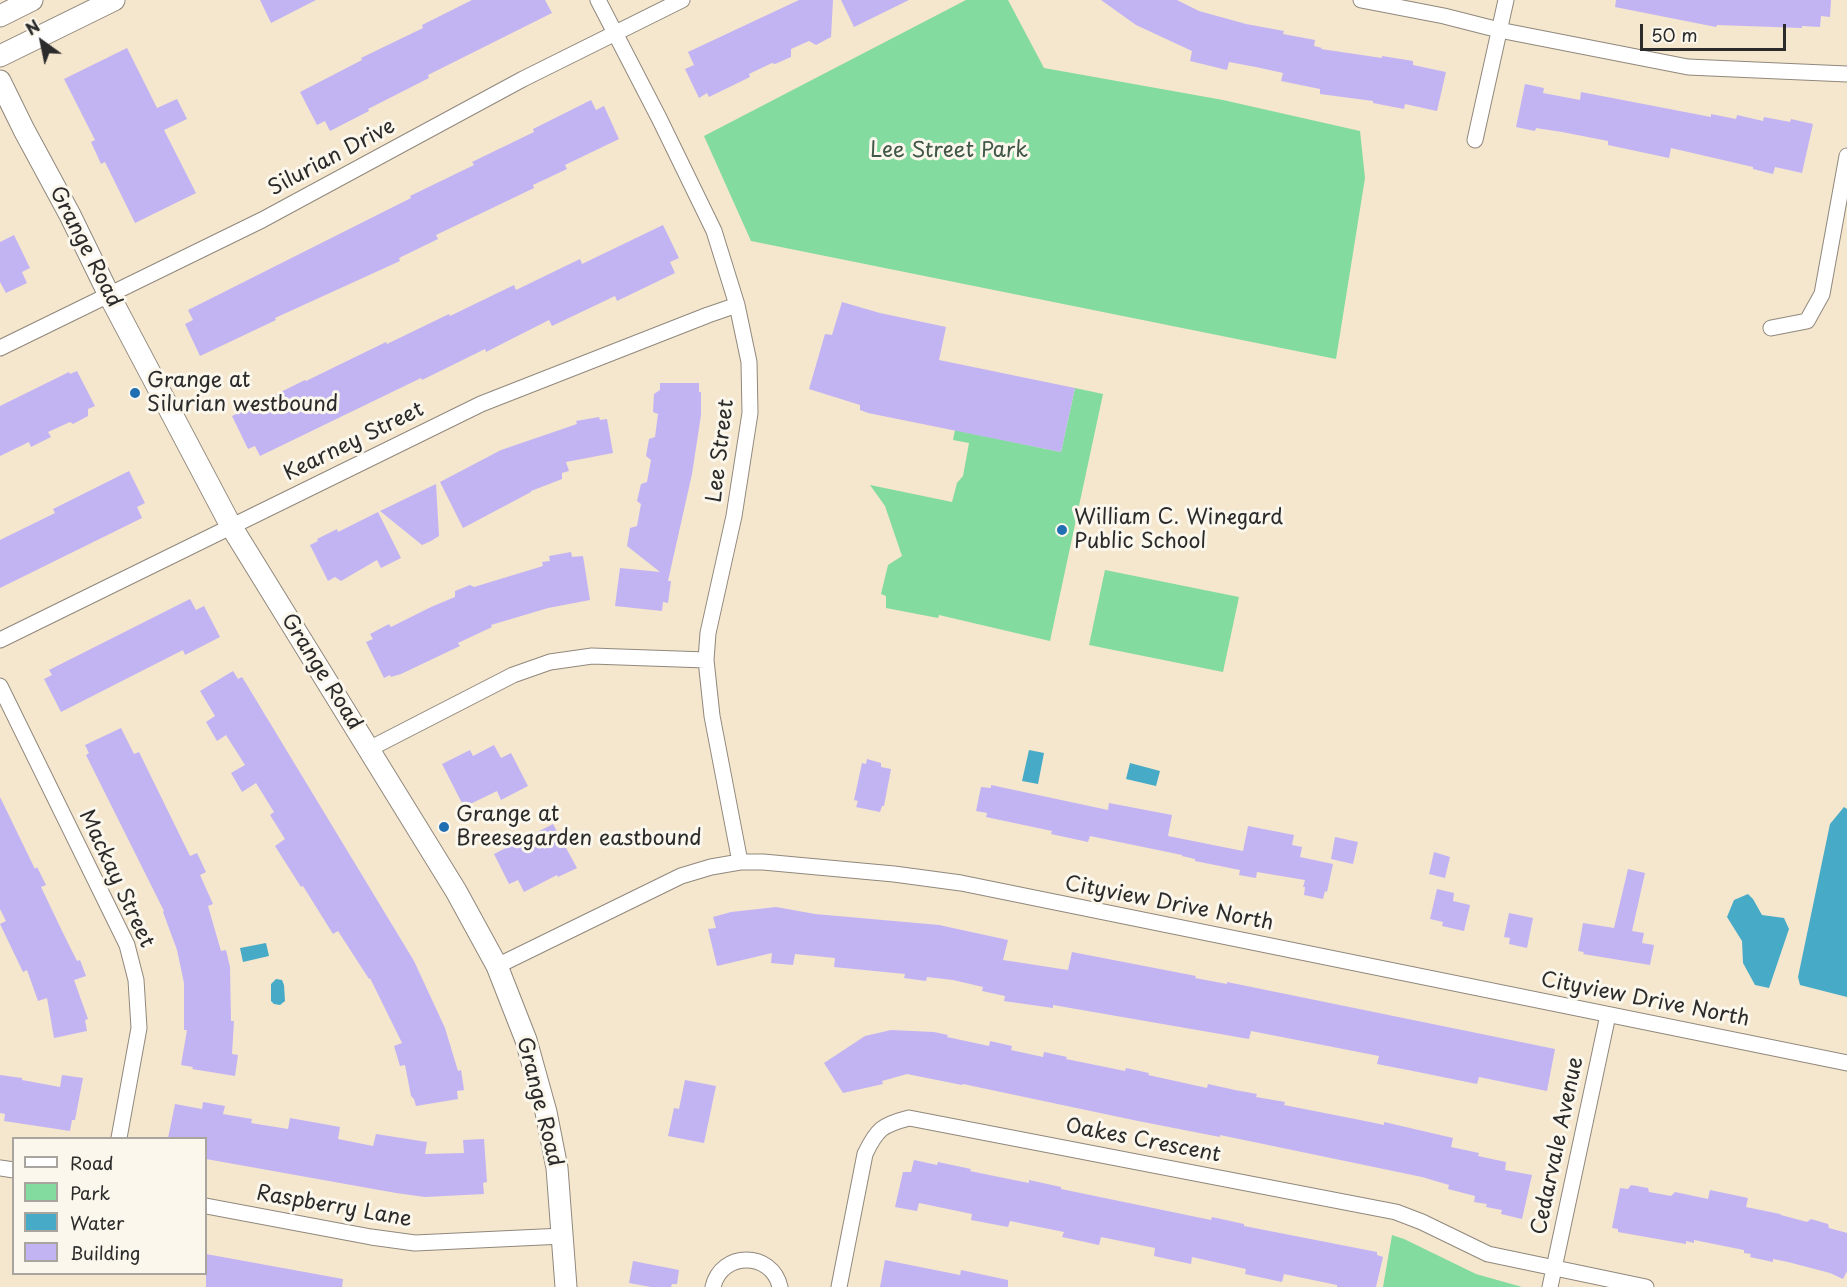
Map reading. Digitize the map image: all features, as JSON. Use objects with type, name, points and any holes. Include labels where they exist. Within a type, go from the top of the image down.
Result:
[{"type":"main road","points":[[0,16],[32,0]]},
{"type":"main road","points":[[0,56],[114,0]]},
{"type":"main road","name":"Grange Road","points":[[0,81],[70,215],[108,295],[231,526],[456,891],[497,966],[526,1040],[546,1112],[557,1168],[566,1287]]},
{"type":"street","name":"Lee Street","points":[[598,0],[714,231],[737,305],[749,362],[750,413],[734,516],[708,633],[706,660],[712,716],[740,862]]},
{"type":"street","name":"Silurian Drive","points":[[0,348],[262,220],[523,79],[682,0]]},
{"type":"street","points":[[1361,0],[1688,67],[1847,74]]},
{"type":"street","points":[[1475,140],[1506,0]]},
{"type":"street","points":[[1771,328],[1807,321],[1822,294],[1847,156]]},
{"type":"street","name":"Kearney Street","points":[[0,640],[481,404],[737,305]]},
{"type":"street","points":[[369,749],[513,675],[550,662],[592,656],[706,660]]},
{"type":"street","name":"Mackay Street","points":[[0,686],[127,945],[136,980],[139,1028],[119,1137]]},
{"type":"street","name":"Cityview Drive North","points":[[497,966],[681,876],[711,867],[740,862],[780,863],[961,883],[1847,1063]]},
{"type":"street","name":"Cedarvale Avenue","points":[[1550,1287],[1608,1015]]},
{"type":"street","name":"Oakes Crescent","points":[[839,1287],[865,1154],[874,1135],[890,1123],[909,1118],[1396,1212],[1488,1254],[1646,1287]]},
{"type":"street","name":"Raspberry Lane","points":[[207,1206],[371,1237],[416,1243],[563,1236]]},
{"type":"street","points":[[713,1287],[720,1272],[727,1265],[747,1259],[757,1260],[766,1265],[774,1272],[780,1287]]},
{"type":"green space","name":"Lee Street Park","points":[[966,0],[1008,0],[1044,68],[1223,100],[1360,131],[1365,178],[1336,359],[751,241],[704,136]]},
{"type":"green space","points":[[1075,388],[1103,394],[1050,641],[939,615],[938,618],[886,608],[886,596],[881,594],[888,565],[902,556],[885,506],[870,485],[952,502],[957,483],[963,476],[969,443],[953,440],[955,430],[1061,452]]},
{"type":"green space","points":[[1105,570],[1239,597],[1223,672],[1089,645]]},
{"type":"green space","points":[[1392,1235],[1476,1274],[1522,1287],[1383,1287]]},
{"type":"water","points":[[1029,750],[1044,753],[1038,784],[1022,781]]},
{"type":"water","points":[[1130,763],[1160,771],[1156,786],[1126,779]]},
{"type":"water","points":[[1844,807],[1847,809],[1847,997],[1800,985],[1798,977],[1830,824]]},
{"type":"water","points":[[1748,894],[1762,915],[1784,918],[1789,929],[1769,988],[1755,985],[1743,963],[1742,941],[1727,917],[1734,900]]},
{"type":"water","points":[[266,943],[269,956],[243,962],[240,948]]},
{"type":"water","points":[[276,979],[282,980],[284,985],[285,1001],[280,1005],[271,1001],[271,984]]},
{"type":"building","points":[[260,0],[316,0],[271,23]]},
{"type":"building","points":[[472,0],[545,0],[552,13],[428,75],[429,78],[330,131],[325,121],[317,125],[300,92]]},
{"type":"building","points":[[799,0],[833,0],[831,37],[816,45],[809,41],[791,49],[791,57],[749,74],[750,77],[709,97],[707,93],[699,98],[685,69],[694,65],[688,52]]},
{"type":"building","points":[[841,0],[909,0],[854,27]]},
{"type":"building","points":[[1101,0],[1177,0],[1199,11],[1246,24],[1284,31],[1283,34],[1315,40],[1314,46],[1321,49],[1413,61],[1413,65],[1446,72],[1437,111],[1405,104],[1404,109],[1373,103],[1373,101],[1320,94],[1320,89],[1281,81],[1283,73],[1256,67],[1229,62],[1227,70],[1190,61],[1192,51],[1136,25]]},
{"type":"building","points":[[1616,0],[1831,0],[1830,17],[1821,16],[1820,27],[1802,26],[1802,28],[1717,25],[1716,27],[1615,7]]},
{"type":"building","points":[[127,48],[157,108],[177,99],[187,119],[164,130],[196,193],[135,223],[105,162],[101,164],[91,142],[95,140],[64,79]]},
{"type":"building","points":[[1525,84],[1544,88],[1543,93],[1580,100],[1581,92],[1711,117],[1711,114],[1736,119],[1737,115],[1763,121],[1764,117],[1790,122],[1791,119],[1813,124],[1802,173],[1775,167],[1773,174],[1753,169],[1753,167],[1671,148],[1669,158],[1608,145],[1608,141],[1536,128],[1535,131],[1516,127]]},
{"type":"building","points":[[591,100],[596,110],[604,106],[619,139],[565,165],[567,169],[533,185],[534,188],[436,235],[438,239],[399,258],[400,261],[275,318],[276,320],[200,356],[185,324],[193,320],[188,310],[411,198],[410,196],[474,165],[472,162],[534,132],[533,129]]},
{"type":"building","points":[[663,225],[679,258],[670,262],[675,273],[617,301],[615,296],[552,326],[549,320],[486,352],[485,349],[422,380],[421,378],[260,456],[255,446],[248,449],[232,416],[386,342],[387,344],[449,314],[450,316],[514,285],[516,290],[580,259],[582,264]]},
{"type":"building","points":[[14,235],[30,268],[22,272],[27,283],[6,293],[0,282],[0,242]]},
{"type":"building","points":[[842,302],[880,313],[946,327],[939,360],[1075,388],[1061,452],[868,413],[860,410],[860,405],[809,389],[825,334],[832,335]]},
{"type":"building","points":[[77,371],[95,406],[88,409],[88,416],[73,424],[70,422],[48,432],[51,437],[31,447],[29,442],[0,456],[0,406],[69,372],[70,374]]},
{"type":"building","points":[[660,383],[699,383],[699,392],[701,392],[701,415],[692,474],[668,581],[671,581],[668,603],[663,602],[662,611],[615,606],[620,568],[660,572],[627,546],[630,528],[637,526],[641,504],[637,501],[641,484],[647,482],[651,460],[646,456],[649,439],[655,437],[658,414],[653,412],[654,394],[660,390]]},
{"type":"building","points":[[599,417],[600,420],[607,419],[613,453],[566,462],[569,471],[562,473],[562,479],[531,491],[463,528],[440,482],[501,450],[577,424],[576,421]]},
{"type":"building","points":[[129,471],[145,503],[137,507],[142,518],[0,588],[0,540],[55,513],[53,509]]},
{"type":"building","points":[[436,484],[439,536],[422,545],[380,511]]},
{"type":"building","points":[[378,512],[401,558],[381,568],[377,560],[341,581],[335,577],[328,581],[310,545],[337,529],[338,532]]},
{"type":"building","points":[[571,552],[572,557],[583,556],[590,600],[548,608],[491,625],[492,627],[458,643],[460,646],[401,674],[384,678],[366,642],[373,639],[370,634],[389,624],[391,627],[455,597],[455,591],[543,566],[542,562],[550,561],[549,556]]},
{"type":"building","points":[[190,599],[196,610],[204,606],[220,637],[185,655],[183,650],[61,712],[44,679],[52,675],[49,670]]},
{"type":"building","points":[[233,671],[238,679],[242,677],[414,961],[445,1028],[458,1071],[461,1070],[464,1090],[457,1091],[458,1099],[416,1106],[411,1096],[405,1065],[400,1066],[394,1046],[402,1043],[370,978],[338,931],[333,934],[275,846],[285,839],[270,815],[274,812],[256,783],[242,792],[231,773],[245,765],[226,735],[217,741],[206,722],[215,716],[200,691]]},
{"type":"building","points":[[121,728],[134,754],[139,752],[190,856],[197,853],[206,872],[200,875],[213,904],[208,906],[221,951],[226,950],[230,967],[231,1021],[234,1021],[232,1054],[238,1055],[235,1076],[181,1065],[187,1030],[184,1030],[184,983],[177,950],[164,911],[86,755],[89,753],[85,745]]},
{"type":"building","points":[[494,745],[501,758],[511,753],[528,786],[501,800],[497,791],[464,807],[442,764],[470,750],[473,756]]},
{"type":"building","points":[[867,759],[881,763],[881,767],[891,769],[884,806],[880,812],[856,807],[858,801],[854,800],[862,763],[866,764]]},
{"type":"building","points":[[991,785],[1108,810],[1109,803],[1172,815],[1168,836],[1243,851],[1248,826],[1294,835],[1292,845],[1302,847],[1300,857],[1333,864],[1327,892],[1325,891],[1323,899],[1304,895],[1305,880],[1257,872],[1256,878],[1239,875],[1240,870],[1195,861],[1195,859],[1182,855],[1090,836],[1088,842],[1051,834],[1052,831],[986,817],[987,813],[976,811],[981,787],[991,788]]},
{"type":"building","points":[[0,797],[35,869],[37,867],[46,885],[41,887],[77,961],[80,960],[86,976],[74,980],[88,1019],[85,1020],[87,1031],[54,1038],[47,998],[38,1001],[27,970],[23,972],[0,924],[6,921],[0,909]]},
{"type":"building","points":[[553,824],[577,868],[558,877],[557,875],[524,892],[518,880],[509,884],[494,854]]},
{"type":"building","points":[[1335,837],[1358,842],[1353,864],[1331,859]]},
{"type":"building","points":[[1434,852],[1450,857],[1445,878],[1429,874]]},
{"type":"building","points":[[1628,869],[1645,873],[1632,931],[1644,933],[1642,943],[1654,945],[1650,965],[1583,954],[1584,952],[1578,951],[1583,923],[1614,928]]},
{"type":"building","points":[[1437,889],[1454,893],[1453,901],[1470,905],[1464,931],[1442,926],[1443,922],[1430,919]]},
{"type":"building","points":[[776,907],[815,914],[939,925],[1008,940],[1003,960],[1068,970],[1072,952],[1555,1049],[1547,1091],[1479,1077],[1477,1084],[1377,1064],[1379,1056],[1251,1031],[1249,1039],[1053,1005],[1053,1008],[1004,1001],[1005,996],[982,991],[983,987],[953,980],[927,977],[926,981],[904,978],[905,974],[834,967],[835,958],[795,954],[793,965],[771,963],[772,953],[717,966],[708,929],[716,928],[713,917],[731,912]]},
{"type":"building","points":[[1509,913],[1533,918],[1527,948],[1509,944],[1510,938],[1504,937]]},
{"type":"building","points":[[891,1030],[934,1032],[989,1046],[990,1041],[1012,1046],[1011,1050],[1043,1057],[1044,1052],[1125,1071],[1126,1068],[1149,1073],[1148,1075],[1207,1088],[1208,1084],[1257,1094],[1256,1097],[1285,1102],[1284,1105],[1384,1125],[1384,1122],[1453,1138],[1451,1147],[1506,1162],[1505,1170],[1532,1175],[1522,1219],[1501,1214],[1502,1210],[1474,1202],[1475,1196],[1448,1189],[1449,1185],[1422,1177],[963,1084],[907,1074],[882,1081],[883,1084],[843,1093],[824,1063],[865,1036]]},
{"type":"building","points":[[0,1075],[60,1087],[62,1075],[83,1078],[75,1120],[72,1120],[70,1131],[4,1121],[5,1114],[0,1113]]},
{"type":"building","points":[[685,1080],[716,1086],[704,1143],[668,1136],[674,1108],[679,1109]]},
{"type":"building","points":[[203,1102],[225,1106],[223,1114],[252,1119],[251,1123],[288,1129],[290,1118],[340,1127],[338,1139],[373,1146],[376,1134],[427,1142],[425,1154],[464,1153],[463,1140],[484,1139],[487,1182],[483,1183],[484,1194],[425,1197],[207,1159],[207,1137],[168,1137],[175,1104],[202,1109]]},
{"type":"building","points":[[914,1160],[937,1165],[938,1162],[1029,1183],[1029,1180],[1061,1187],[1061,1189],[1211,1220],[1212,1217],[1244,1224],[1244,1226],[1377,1252],[1377,1255],[1383,1257],[1376,1287],[1337,1287],[1337,1285],[1284,1274],[1282,1282],[1245,1274],[1246,1269],[1192,1257],[1191,1264],[1154,1256],[1155,1248],[1101,1237],[1099,1245],[1062,1237],[1064,1232],[1010,1221],[1008,1227],[971,1220],[972,1214],[919,1203],[917,1211],[895,1207],[903,1172],[911,1172]]},
{"type":"building","points":[[1631,1185],[1648,1188],[1649,1192],[1671,1196],[1675,1192],[1708,1199],[1710,1190],[1748,1198],[1746,1207],[1807,1222],[1811,1219],[1828,1224],[1829,1228],[1847,1233],[1847,1271],[1843,1279],[1830,1273],[1788,1262],[1773,1259],[1773,1262],[1750,1257],[1751,1254],[1744,1253],[1744,1250],[1694,1240],[1694,1243],[1686,1241],[1686,1244],[1618,1232],[1618,1229],[1612,1228],[1620,1188],[1628,1189]]},
{"type":"building","points":[[207,1254],[343,1279],[342,1287],[206,1287]]},
{"type":"building","points":[[885,1260],[960,1275],[961,1270],[1008,1280],[1008,1287],[880,1287]]},
{"type":"building","points":[[633,1261],[679,1270],[677,1284],[672,1284],[671,1287],[651,1287],[629,1283]]},
{"type":"place","name":"Grange at Silurian westbound","points":[[135,393]]},
{"type":"place","name":"William C. Winegard Public School","points":[[1062,530]]},
{"type":"place","name":"Grange at Breesegarden eastbound","points":[[444,827]]}]
